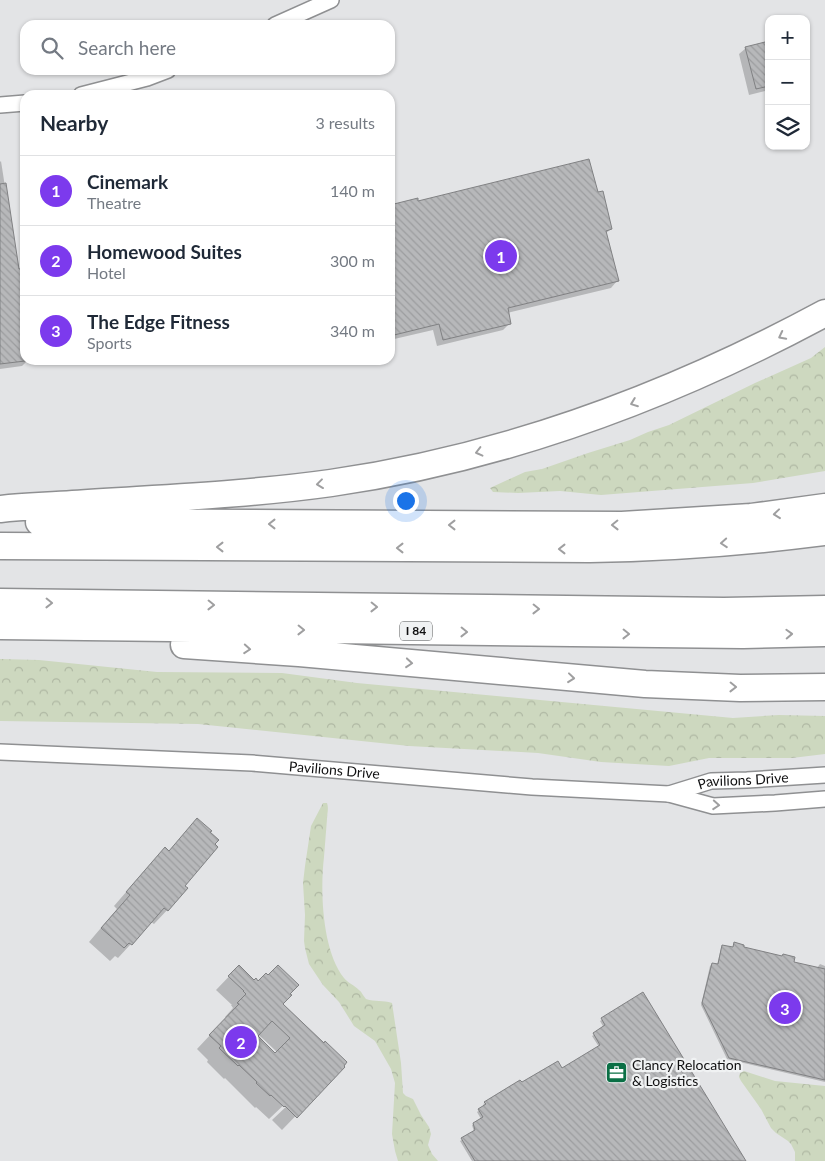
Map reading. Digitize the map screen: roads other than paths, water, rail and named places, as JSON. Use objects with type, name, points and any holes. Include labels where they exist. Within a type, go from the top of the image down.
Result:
[{"type":"highway","points":[[0,509],[292,488],[370,476],[473,454],[552,432],[653,395],[733,360],[825,313]]},
{"type":"highway","points":[[0,522],[622,525],[751,516],[825,507]]},
{"type":"highway","points":[[0,546],[590,549],[729,543],[825,532]]},
{"type":"highway","points":[[2,618],[825,609]]},
{"type":"highway","points":[[2,618],[55,637],[81,641],[245,648],[636,683],[740,688],[825,687]]},
{"type":"highway","name":"I 84","points":[[2,618],[713,635],[825,633]]},
{"type":"street","points":[[287,20],[331,0]]},
{"type":"street","points":[[100,90],[155,75]]},
{"type":"street","points":[[0,105],[20,103]]},
{"type":"street","name":"Pavilions Drive","points":[[0,752],[261,764],[532,787],[669,794],[713,806],[825,799]]},
{"type":"street","name":"Pavilions Drive","points":[[669,794],[711,781],[823,775]]},
{"type":"street","name":"Pavilions Drive","points":[[810,800],[823,775]]},
{"type":"place","name":"Cinemark","points":[[501,256]]},
{"type":"place","name":"The Edge Fitness","points":[[785,1008]]},
{"type":"place","name":"Homewood Suites","points":[[241,1042]]},
{"type":"place","name":"Clancy Relocation & Logistics","points":[[616,1073]]}]
